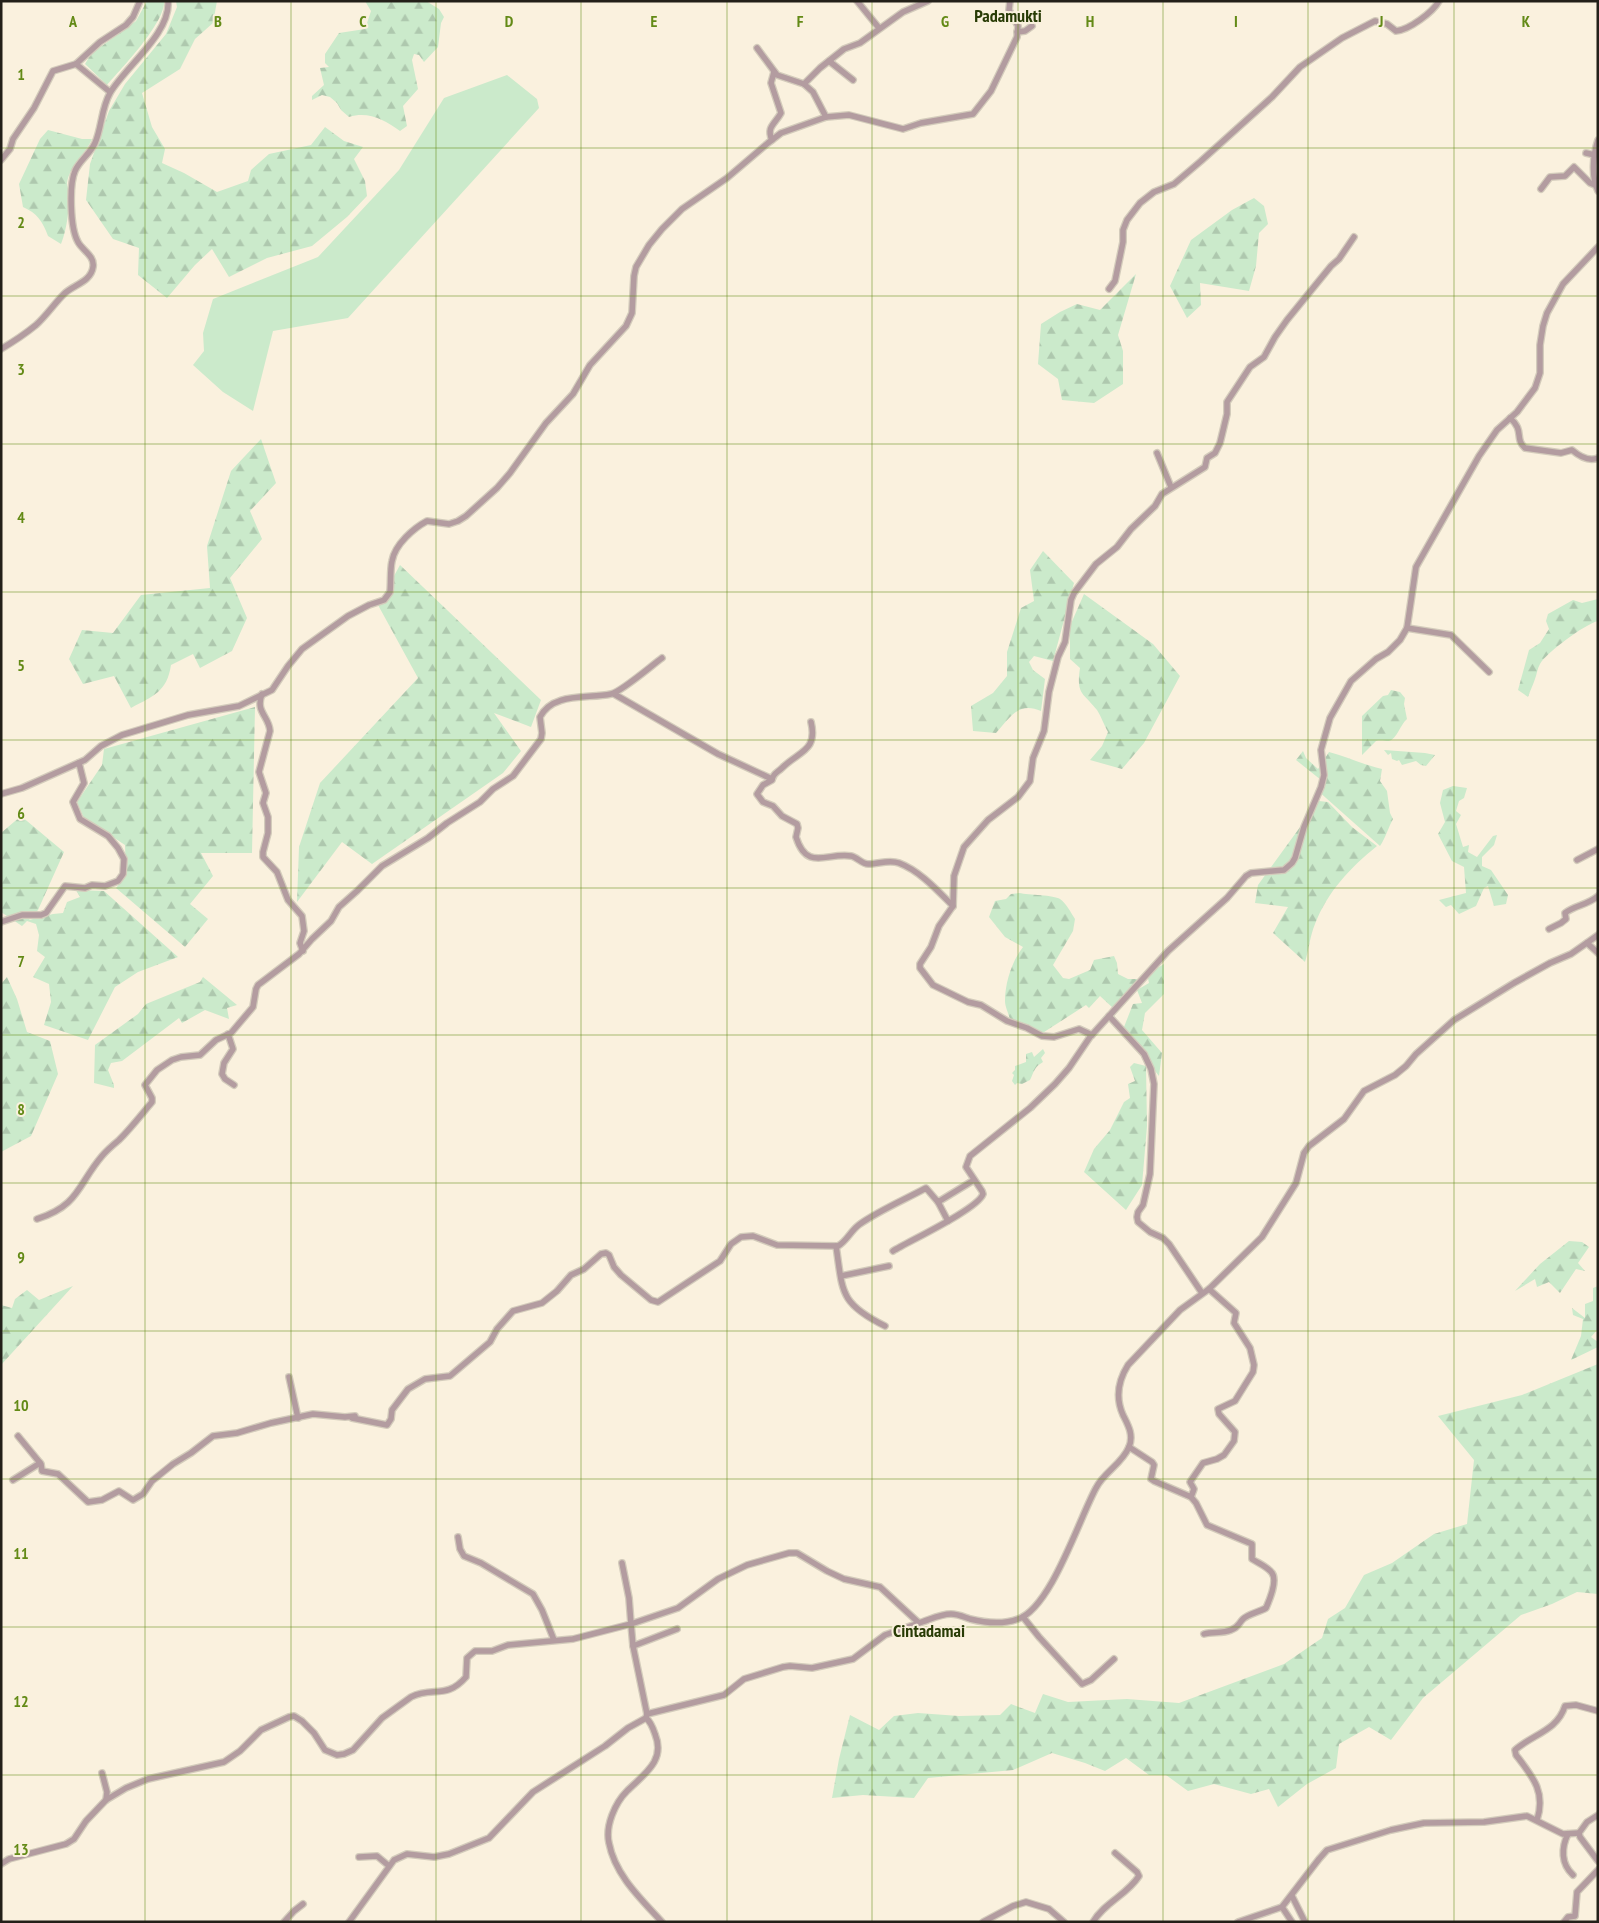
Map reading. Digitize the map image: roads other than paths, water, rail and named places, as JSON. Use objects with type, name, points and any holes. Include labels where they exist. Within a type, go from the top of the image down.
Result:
[{"type":"street","points":[[1,160],[10,150],[13,139],[34,108],[53,71],[76,64],[100,42],[126,25],[133,17],[140,1]]},
{"type":"street","points":[[1,349],[36,324],[63,295],[84,282],[91,273],[93,260],[77,241],[74,232],[72,180],[76,168],[96,142],[102,113],[110,92],[155,36],[163,23],[169,6],[168,1]]},
{"type":"street","points":[[857,1],[880,28]]},
{"type":"street","points":[[804,84],[844,49],[860,43],[903,12],[928,1]]},
{"type":"street","points":[[1,794],[22,788],[79,763],[101,746],[122,735],[188,715],[239,706],[276,686],[288,666],[302,649],[348,616],[369,605],[384,600],[388,596],[390,592],[392,559],[399,545],[412,531],[427,521],[449,524],[458,521],[497,488],[510,473],[546,423],[573,394],[590,365],[626,326],[632,313],[634,276],[640,258],[649,245],[682,209],[727,178],[772,140],[826,116],[849,115],[903,129],[973,114],[991,91],[1018,32],[1018,26],[1009,10],[1010,1]]},
{"type":"street","points":[[1109,289],[1115,281],[1123,242],[1123,232],[1127,220],[1140,203],[1154,192],[1174,184],[1232,135],[1272,97],[1297,69],[1331,48],[1340,40],[1375,21],[1387,24],[1395,30],[1409,27],[1432,10],[1439,1]]},
{"type":"street","points":[[1018,32],[1025,31],[1032,26]]},
{"type":"street","points":[[757,48],[774,72],[804,84],[813,92],[826,116]]},
{"type":"street","points":[[829,61],[853,80]]},
{"type":"street","points":[[76,64],[110,92]]},
{"type":"street","points":[[772,140],[768,133],[770,126],[777,120],[780,113],[771,83],[774,72]]},
{"type":"street","points":[[1596,188],[1595,155],[1598,140]]},
{"type":"street","points":[[1586,153],[1595,155]]},
{"type":"street","points":[[1541,189],[1550,177],[1565,176],[1573,167],[1596,188]]},
{"type":"street","points":[[1092,1035],[1079,1029],[1054,1038],[1046,1038],[1027,1028],[1010,1023],[981,1006],[968,1002],[931,984],[920,968],[920,964],[931,947],[939,926],[953,906],[954,876],[964,847],[988,820],[1021,794],[1030,781],[1033,758],[1044,731],[1049,692],[1058,657],[1065,642],[1071,600],[1074,593],[1100,560],[1117,547],[1134,526],[1155,506],[1162,494],[1205,467],[1207,458],[1215,453],[1220,443],[1227,414],[1227,402],[1250,366],[1264,357],[1287,320],[1331,266],[1340,259],[1354,237]]},
{"type":"street","points":[[892,1251],[948,1221],[982,1198],[982,1191],[966,1167],[970,1156],[1030,1108],[1055,1084],[1069,1068],[1092,1035],[1168,951],[1227,898],[1246,876],[1251,873],[1284,870],[1292,863],[1304,827],[1323,781],[1321,750],[1330,718],[1351,681],[1376,658],[1388,652],[1400,640],[1407,628],[1416,567],[1479,456],[1502,425],[1520,408],[1539,379],[1543,326],[1555,298],[1564,284],[1598,246]]},
{"type":"street","points":[[1510,418],[1519,428],[1520,440],[1525,448],[1561,453],[1572,450],[1578,456],[1586,459],[1593,460],[1598,458]]},
{"type":"street","points":[[1157,453],[1171,487]]},
{"type":"street","points":[[1407,628],[1451,635],[1489,672]]},
{"type":"street","points":[[37,1219],[56,1211],[70,1202],[101,1156],[120,1139],[152,1102],[152,1098],[145,1085],[157,1070],[176,1058],[200,1055],[216,1040],[239,1026],[253,1007],[258,985],[303,951],[312,939],[332,920],[340,906],[357,892],[382,866],[428,838],[480,802],[493,789],[512,776],[541,739],[540,717],[549,707],[558,700],[614,694],[662,658]]},
{"type":"street","points":[[262,694],[260,706],[270,727],[259,769],[266,793],[263,803],[268,816],[263,857],[277,872],[288,900],[302,916],[304,930],[300,943],[303,951]]},
{"type":"street","points":[[614,694],[718,754],[772,779]]},
{"type":"street","points":[[812,722],[814,737],[811,744],[804,752],[774,774],[772,779],[763,785],[758,795],[763,802],[773,806],[782,816],[797,824],[797,840],[808,856],[816,859],[850,856],[866,864],[897,862],[917,873],[953,906]]},
{"type":"street","points":[[1,922],[22,915],[41,915],[46,913],[57,900],[65,886],[86,888],[91,885],[105,886],[118,881],[123,874],[124,859],[122,852],[108,836],[82,821],[74,804],[74,799],[84,784],[79,763]]},
{"type":"street","points":[[1577,860],[1598,849]]},
{"type":"street","points":[[1549,929],[1562,923],[1566,919],[1565,914],[1572,908],[1591,901],[1598,896]]},
{"type":"street","points":[[349,1922],[394,1860],[404,1855],[434,1857],[449,1854],[489,1838],[533,1792],[605,1746],[646,1716],[724,1695],[744,1680],[762,1672],[790,1666],[812,1668],[854,1659],[885,1635],[950,1614],[984,1622],[1007,1622],[1023,1617],[1036,1607],[1045,1593],[1099,1482],[1115,1468],[1129,1447],[1130,1430],[1119,1403],[1119,1385],[1122,1375],[1128,1365],[1180,1310],[1209,1289],[1262,1237],[1296,1183],[1304,1153],[1309,1146],[1344,1119],[1364,1091],[1394,1075],[1454,1020],[1481,1002],[1550,963],[1571,954],[1598,936]]},
{"type":"street","points":[[1587,943],[1598,953]]},
{"type":"street","points":[[1109,1016],[1144,1054],[1151,1069],[1154,1084],[1150,1174],[1143,1205],[1138,1212],[1138,1222],[1150,1232],[1163,1238],[1176,1251],[1202,1293]]},
{"type":"street","points":[[228,1034],[233,1049],[225,1061],[222,1074],[225,1079],[234,1085]]},
{"type":"street","points":[[938,1202],[974,1180]]},
{"type":"street","points":[[18,1436],[40,1463],[42,1471],[59,1475],[88,1502],[102,1500],[119,1491],[133,1500],[143,1494],[151,1482],[160,1474],[190,1454],[212,1436],[237,1433],[271,1423],[314,1414],[354,1417],[387,1425],[391,1419],[392,1410],[408,1389],[424,1379],[450,1376],[490,1342],[497,1329],[514,1311],[542,1303],[557,1291],[571,1275],[584,1270],[603,1253],[609,1255],[614,1267],[637,1290],[656,1302],[661,1301],[720,1261],[731,1244],[741,1237],[753,1236],[777,1245],[836,1246],[842,1243],[855,1227],[926,1188],[938,1202],[948,1221]]},
{"type":"street","points":[[836,1246],[843,1290],[856,1308],[868,1318],[885,1326]]},
{"type":"street","points":[[841,1276],[889,1266]]},
{"type":"street","points":[[1190,1497],[1194,1489],[1190,1482],[1199,1467],[1203,1463],[1221,1457],[1234,1441],[1235,1432],[1219,1414],[1218,1408],[1235,1401],[1251,1378],[1254,1365],[1250,1348],[1234,1323],[1236,1313],[1209,1289]]},
{"type":"street","points":[[289,1377],[298,1418]]},
{"type":"street","points":[[1129,1447],[1152,1462],[1154,1465],[1151,1479],[1190,1497],[1197,1504],[1207,1524],[1251,1544],[1252,1559],[1271,1572],[1274,1577],[1266,1608],[1243,1619],[1239,1626],[1229,1631],[1212,1631],[1204,1634]]},
{"type":"street","points":[[13,1480],[40,1463]]},
{"type":"street","points":[[458,1537],[460,1550],[467,1557],[504,1576],[533,1594],[542,1610],[554,1640]]},
{"type":"street","points":[[1,1864],[9,1859],[71,1842],[86,1821],[106,1800],[126,1788],[148,1778],[228,1760],[261,1730],[289,1717],[294,1716],[302,1721],[314,1733],[325,1750],[337,1755],[344,1754],[352,1750],[382,1718],[416,1694],[448,1691],[455,1688],[466,1677],[467,1658],[475,1651],[492,1651],[508,1645],[573,1639],[631,1624],[678,1608],[718,1579],[747,1565],[789,1553],[797,1553],[827,1572],[844,1579],[880,1587],[919,1623]]},
{"type":"street","points":[[622,1563],[629,1598],[633,1646],[646,1716],[657,1739],[658,1754],[645,1776],[626,1792],[620,1801],[609,1824],[609,1843],[622,1874],[662,1922]]},
{"type":"street","points":[[1023,1617],[1038,1637],[1082,1684],[1091,1680],[1114,1659]]},
{"type":"street","points":[[633,1646],[677,1629]]},
{"type":"street","points":[[1537,1820],[1541,1798],[1537,1786],[1516,1756],[1515,1750],[1548,1730],[1561,1715],[1564,1706],[1576,1705],[1598,1711]]},
{"type":"street","points":[[102,1773],[106,1787],[106,1800]]},
{"type":"street","points":[[1238,1922],[1282,1908],[1327,1850],[1390,1830],[1424,1823],[1484,1822],[1527,1816],[1568,1834],[1579,1833],[1587,1822],[1598,1815]]},
{"type":"street","points":[[1579,1833],[1598,1861]]},
{"type":"street","points":[[1568,1834],[1563,1844],[1563,1851],[1566,1866],[1573,1875]]},
{"type":"street","points":[[1094,1922],[1109,1904],[1125,1892],[1139,1876],[1137,1872],[1115,1853]]},
{"type":"street","points":[[359,1857],[377,1856],[390,1866]]},
{"type":"street","points":[[1564,1922],[1568,1917],[1575,1916],[1577,1892],[1598,1870]]},
{"type":"street","points":[[1292,1896],[1305,1922]]},
{"type":"street","points":[[982,1922],[1013,1906],[1026,1902],[1049,1909],[1064,1922]]},
{"type":"street","points":[[284,1922],[303,1904]]},
{"type":"street","points":[[1282,1908],[1292,1922]]},
{"type":"district","name":"Padamukti","points":[[1008,16]]},
{"type":"district","name":"Cintadamai","points":[[929,1631]]}]
